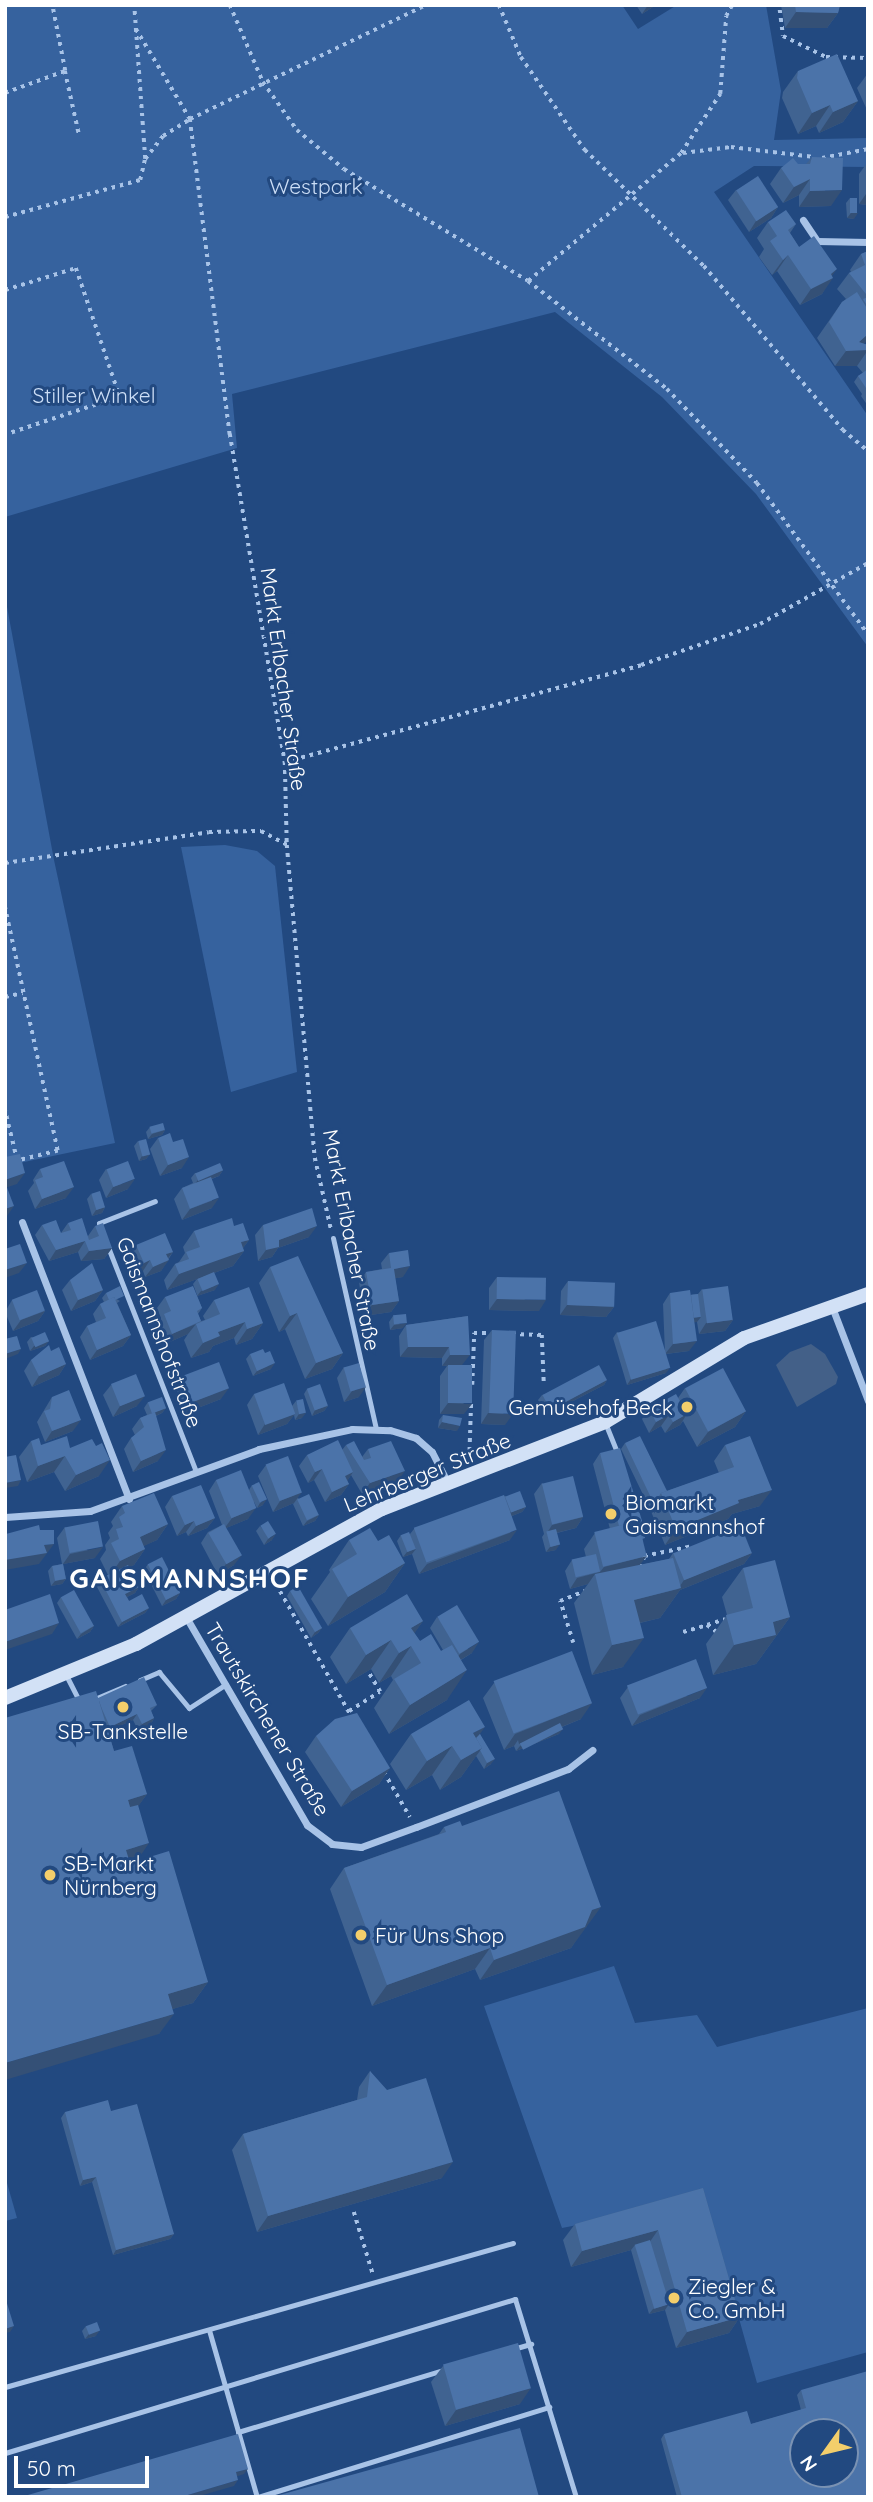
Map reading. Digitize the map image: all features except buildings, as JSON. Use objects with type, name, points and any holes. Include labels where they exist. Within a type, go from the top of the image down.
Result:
[{"type":"street","points":[[803,220],[817,242],[868,242]]},
{"type":"street","points":[[22,1222],[129,1499]]},
{"type":"street","name":"Lehrberger Straße","points":[[5,1698],[66,1675],[186,1617],[382,1509],[605,1422],[744,1338],[868,1294]]},
{"type":"street","points":[[832,1307],[868,1401]]},
{"type":"street","points":[[5,1517],[90,1511],[129,1499],[259,1449],[352,1429],[404,1433],[425,1444],[448,1483]]},
{"type":"street","name":"Trautskirchener Straße","points":[[186,1617],[227,1683],[307,1825],[332,1844],[361,1847],[568,1769],[592,1750]]},
{"type":"lane","name":"Gaismannshofstraße","points":[[155,1200],[99,1223],[196,1472]]},
{"type":"lane","name":"Markt Erlbacher Straße","points":[[332,1238],[376,1429]]},
{"type":"lane","points":[[605,1422],[621,1465]]},
{"type":"lane","points":[[66,1675],[81,1705],[159,1672],[189,1708],[227,1683]]},
{"type":"lane","points":[[5,2387],[513,2244]]},
{"type":"lane","points":[[5,2453],[226,2389],[515,2299],[576,2497]]},
{"type":"lane","points":[[209,2330],[258,2497],[549,2407]]},
{"type":"lane","points":[[504,2352],[531,2344]]},
{"type":"lane","points":[[238,2432],[451,2368]]},
{"type":"path","points":[[52,5],[79,134]]},
{"type":"path","points":[[5,217],[140,180],[145,159],[134,5]]},
{"type":"path","points":[[230,5],[263,82],[297,130],[344,169],[528,281],[667,389],[757,483],[868,634]]},
{"type":"path","points":[[145,159],[163,136],[190,119],[426,5]]},
{"type":"path","points":[[499,5],[521,57],[586,150],[633,193],[713,276],[843,430],[868,451]]},
{"type":"path","points":[[528,281],[681,153],[720,93],[726,16],[732,5]]},
{"type":"path","points":[[780,10],[783,36],[809,45],[826,57],[868,58]]},
{"type":"path","name":"Markt Erlbacher Straße","points":[[136,29],[190,119],[230,434],[285,762],[287,845],[315,1158],[332,1238]]},
{"type":"path","points":[[818,63],[826,57]]},
{"type":"path","points":[[5,93],[65,71]]},
{"type":"path","points":[[681,153],[731,147],[821,158],[868,149]]},
{"type":"path","points":[[5,290],[76,268],[120,397],[5,435]]},
{"type":"path","points":[[285,762],[641,665],[760,624],[834,585],[868,563]]},
{"type":"path","points":[[5,863],[209,832],[261,831],[287,845]]},
{"type":"path","points":[[5,1111],[18,1161],[58,1152],[6,909]]},
{"type":"path","points":[[5,997],[23,993]]},
{"type":"path","points":[[475,1474],[468,1457],[474,1333],[542,1335],[544,1382]]},
{"type":"path","points":[[640,1575],[644,1556],[698,1546]]},
{"type":"path","points":[[268,1570],[356,1723]]},
{"type":"path","points":[[573,1643],[560,1601],[597,1590]]},
{"type":"path","points":[[683,1632],[725,1619]]},
{"type":"path","points":[[707,1625],[719,1634]]},
{"type":"path","points":[[349,1711],[380,1692],[369,1674]]},
{"type":"path","points":[[382,1769],[416,1827]]},
{"type":"path","points":[[354,2212],[375,2283]]},
{"type":"green space","name":"Westpark","points":[[5,5],[622,5],[638,29],[677,5],[766,5],[781,91],[774,140],[868,138],[868,167],[754,166],[714,192],[868,416],[868,647],[756,494],[662,397],[555,312],[232,394],[237,448],[5,517]]},
{"type":"green space","points":[[5,596],[54,860],[115,1143],[5,1166]]},
{"type":"green space","points":[[225,845],[257,851],[275,866],[297,1072],[231,1092],[181,847]]},
{"type":"green space","points":[[614,1966],[635,2023],[697,2015],[717,2047],[868,2008],[868,2352],[757,2383],[706,2200],[562,2228],[484,2006]]},
{"type":"green space","points":[[5,2176],[17,2218],[5,2221]]},
{"type":"shaded area","points":[[811,1344],[825,1354],[838,1377],[836,1384],[797,1407],[776,1365],[790,1352]]},
{"type":"place","name":"Gemüsehof Beck","points":[[687,1407]]},
{"type":"place","name":"Biomarkt Gaismannshof","points":[[611,1514]]},
{"type":"place","name":"SB-Tankstelle","points":[[123,1707]]},
{"type":"place","name":"SB-Markt Nürnberg","points":[[50,1875]]},
{"type":"place","name":"Für Uns Shop","points":[[361,1935]]},
{"type":"place","name":"Ziegler & Co. GmbH","points":[[674,2298]]},
{"type":"district","name":"GAISMANNSHOF","points":[[190,1578]]},
{"type":"park label","name":"Stiller Winkel","points":[[94,395]]}]
